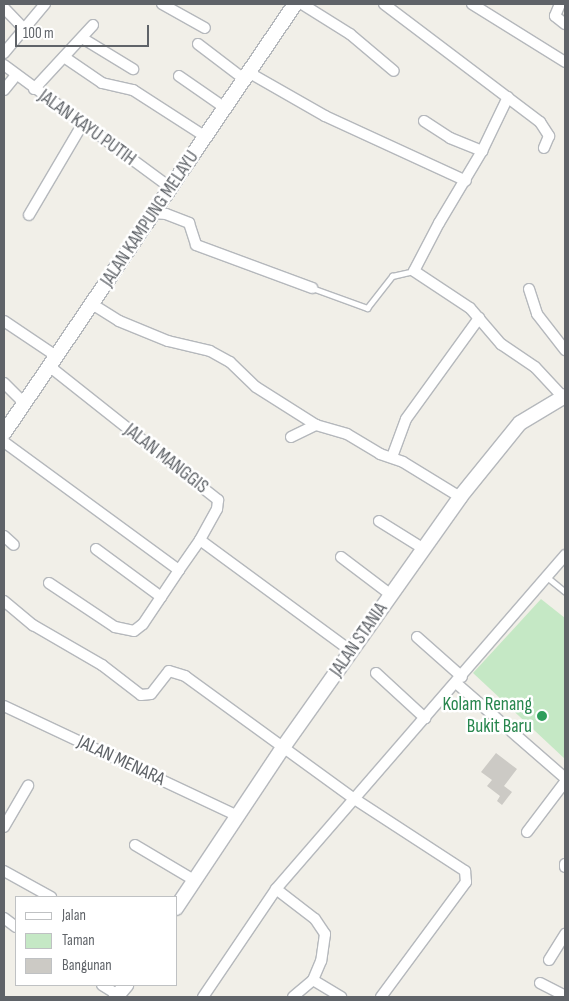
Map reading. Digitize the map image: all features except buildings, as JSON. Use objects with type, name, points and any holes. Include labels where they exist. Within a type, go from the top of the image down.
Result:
[{"type":"street","points":[[4,53],[45,4]]},
{"type":"street","points":[[162,4],[205,28]]},
{"type":"street","name":"JALAN KAMPUNG MELAYU","points":[[4,433],[295,4]]},
{"type":"street","points":[[302,4],[350,34],[394,71]]},
{"type":"street","points":[[384,4],[508,97],[546,128],[548,140],[544,148]]},
{"type":"street","points":[[472,4],[565,62]]},
{"type":"street","points":[[560,4],[555,16],[565,24]]},
{"type":"street","points":[[4,8],[24,29]]},
{"type":"street","points":[[34,89],[93,25]]},
{"type":"street","points":[[82,38],[133,69]]},
{"type":"street","points":[[198,44],[246,76],[324,116],[466,181]]},
{"type":"street","points":[[64,57],[102,83],[134,90],[206,137]]},
{"type":"street","name":"JALAN KAYU PUTIH","points":[[4,65],[34,89],[172,188]]},
{"type":"street","points":[[4,90],[16,75]]},
{"type":"street","points":[[179,76],[225,108]]},
{"type":"street","points":[[508,97],[482,152],[466,181],[438,223],[414,271],[445,289],[479,318],[501,344],[535,367],[564,396]]},
{"type":"street","points":[[424,121],[450,138],[482,152]]},
{"type":"street","points":[[29,215],[82,124]]},
{"type":"street","points":[[156,209],[188,223],[196,244],[312,288]]},
{"type":"street","points":[[529,289],[537,314],[565,350]]},
{"type":"street","points":[[92,304],[119,321],[168,342],[197,346],[217,354],[230,362],[256,387],[316,425],[347,434],[392,457],[460,497]]},
{"type":"street","points":[[392,457],[406,419],[479,318]]},
{"type":"street","points":[[4,321],[53,361]]},
{"type":"street","name":"JALAN MANGGIS","points":[[53,361],[218,500],[217,509],[200,540]]},
{"type":"street","points":[[4,383],[24,403]]},
{"type":"street","name":"JALAN STANIA","points":[[178,905],[284,746],[460,497],[520,423],[564,396]]},
{"type":"street","points":[[291,437],[316,425]]},
{"type":"street","points":[[4,442],[179,570]]},
{"type":"street","points":[[379,521],[424,549]]},
{"type":"street","points":[[4,536],[14,545]]},
{"type":"street","points":[[49,583],[76,603],[124,630],[134,631],[143,624],[200,540],[351,651]]},
{"type":"street","points":[[96,549],[161,597]]},
{"type":"street","points":[[203,997],[276,889],[353,798],[545,581],[565,555]]},
{"type":"street","points":[[341,557],[391,596]]},
{"type":"street","points":[[4,600],[33,625],[102,665],[141,695],[151,694],[165,673],[175,671],[284,746],[353,798],[465,871],[468,876],[436,926],[385,996]]},
{"type":"street","points":[[418,637],[459,680],[565,778]]},
{"type":"street","points":[[376,673],[425,718]]},
{"type":"street","name":"JALAN MENARA","points":[[4,706],[238,816]]},
{"type":"street","points":[[527,832],[565,782]]},
{"type":"street","points":[[4,827],[28,786]]},
{"type":"street","points":[[135,845],[194,880]]},
{"type":"street","points":[[4,871],[49,896]]},
{"type":"street","points":[[276,889],[323,929],[325,943],[312,980],[293,997]]},
{"type":"street","points":[[4,918],[15,926]]},
{"type":"street","points":[[549,960],[565,934]]},
{"type":"street","points":[[312,980],[328,994],[341,997]]},
{"type":"street","points":[[540,983],[565,996]]},
{"type":"street","points":[[105,986],[120,992]]},
{"type":"lane","points":[[312,288],[367,308],[392,276],[414,271]]},
{"type":"lane","points":[[545,581],[565,592]]},
{"type":"green space","name":"Kolam Renang Bukit Baru","points":[[541,599],[565,618],[565,759],[473,673]]},
{"type":"place","name":"Kolam Renang Bukit Baru","points":[[542,716]]}]
